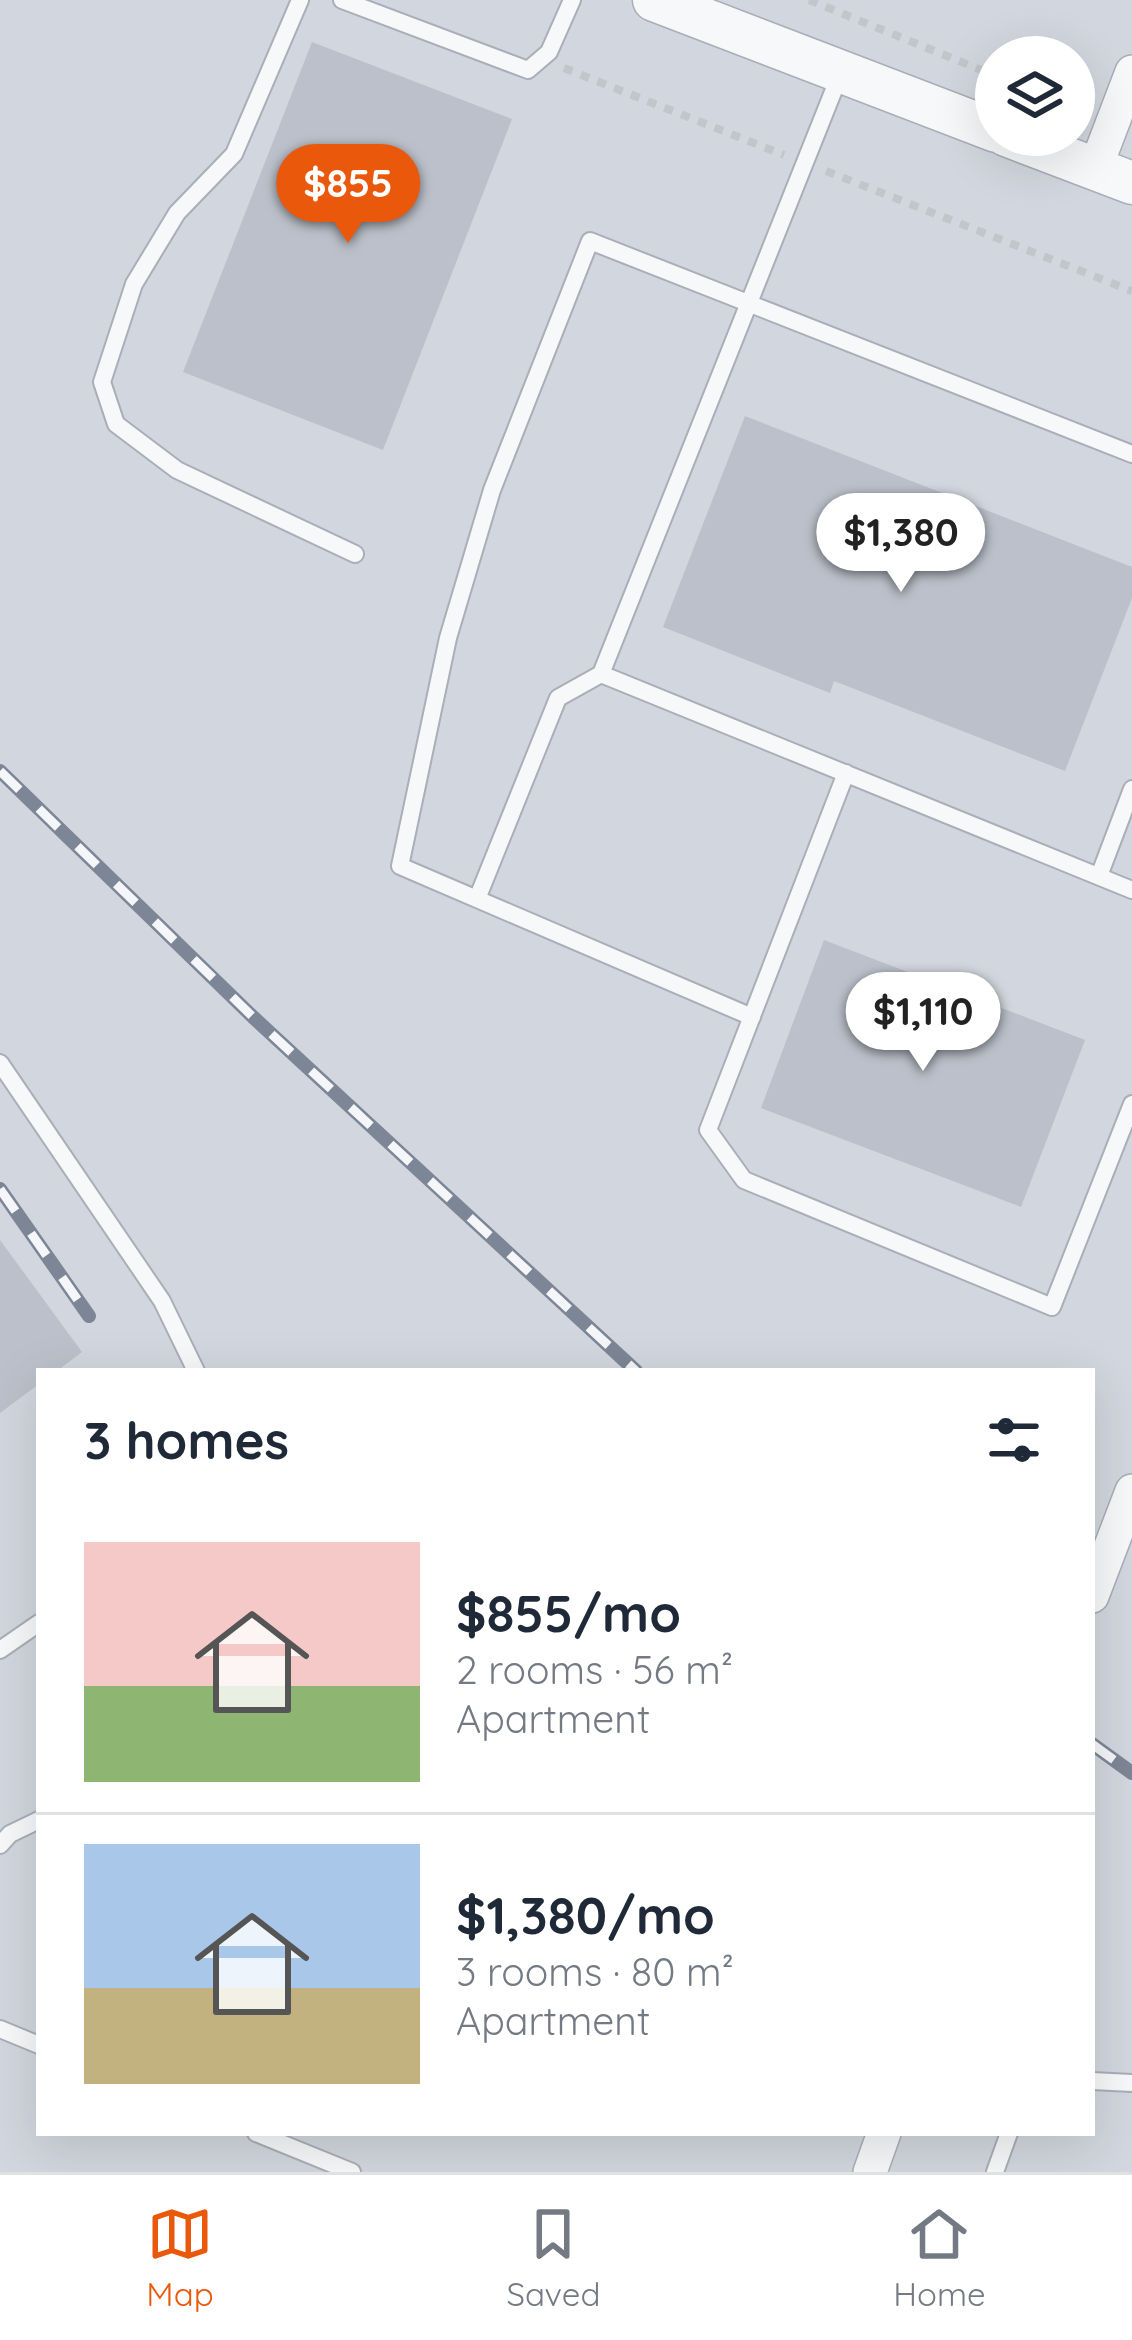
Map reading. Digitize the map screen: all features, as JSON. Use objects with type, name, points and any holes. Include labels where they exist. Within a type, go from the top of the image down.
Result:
[{"type":"street","points":[[654,0],[975,123]]},
{"type":"street","points":[[1061,156],[1113,176],[1132,72]]},
{"type":"street","points":[[1095,1588],[1132,1491]]},
{"type":"street","points":[[870,2172],[883,2136]]},
{"type":"lane","points":[[300,0],[234,154],[177,213],[134,284],[102,382],[116,424],[177,470],[355,554]]},
{"type":"lane","points":[[342,0],[528,70],[549,52],[572,0]]},
{"type":"lane","points":[[477,899],[558,698],[602,674],[841,72]]},
{"type":"lane","points":[[752,1017],[400,866],[448,638],[492,490],[590,241],[1132,454]]},
{"type":"lane","points":[[602,674],[1132,890]]},
{"type":"lane","points":[[846,773],[708,1130],[744,1180],[1052,1307],[1132,1104]]},
{"type":"lane","points":[[1099,876],[1132,789]]},
{"type":"lane","points":[[0,1063],[162,1301],[195,1368]]},
{"type":"lane","points":[[0,1651],[36,1625]]},
{"type":"lane","points":[[3,1833],[36,1821]]},
{"type":"lane","points":[[0,2029],[36,2044]]},
{"type":"lane","points":[[1095,2081],[1132,2083]]},
{"type":"lane","points":[[263,2136],[352,2172]]},
{"type":"lane","points":[[995,2172],[1008,2136]]},
{"type":"path","points":[[809,0],[975,67]]},
{"type":"path","points":[[539,59],[1132,291]]},
{"type":"shaded area","points":[[0,0],[1132,0],[1132,2172],[0,2172]]},
{"type":"building","points":[[312,42],[512,119],[383,450],[183,372]]},
{"type":"building","points":[[745,416],[1132,567],[1132,598],[1065,771],[834,681],[830,693],[663,627]]},
{"type":"building","points":[[824,940],[1085,1040],[1021,1207],[761,1108]]},
{"type":"building","points":[[0,1240],[82,1352],[61,1368],[36,1368],[36,1386],[0,1413]]},
{"type":"railway","points":[[0,771],[253,1017],[633,1368]]},
{"type":"railway","points":[[0,1189],[89,1316]]},
{"type":"railway","points":[[1095,1746],[1132,1773]]}]
